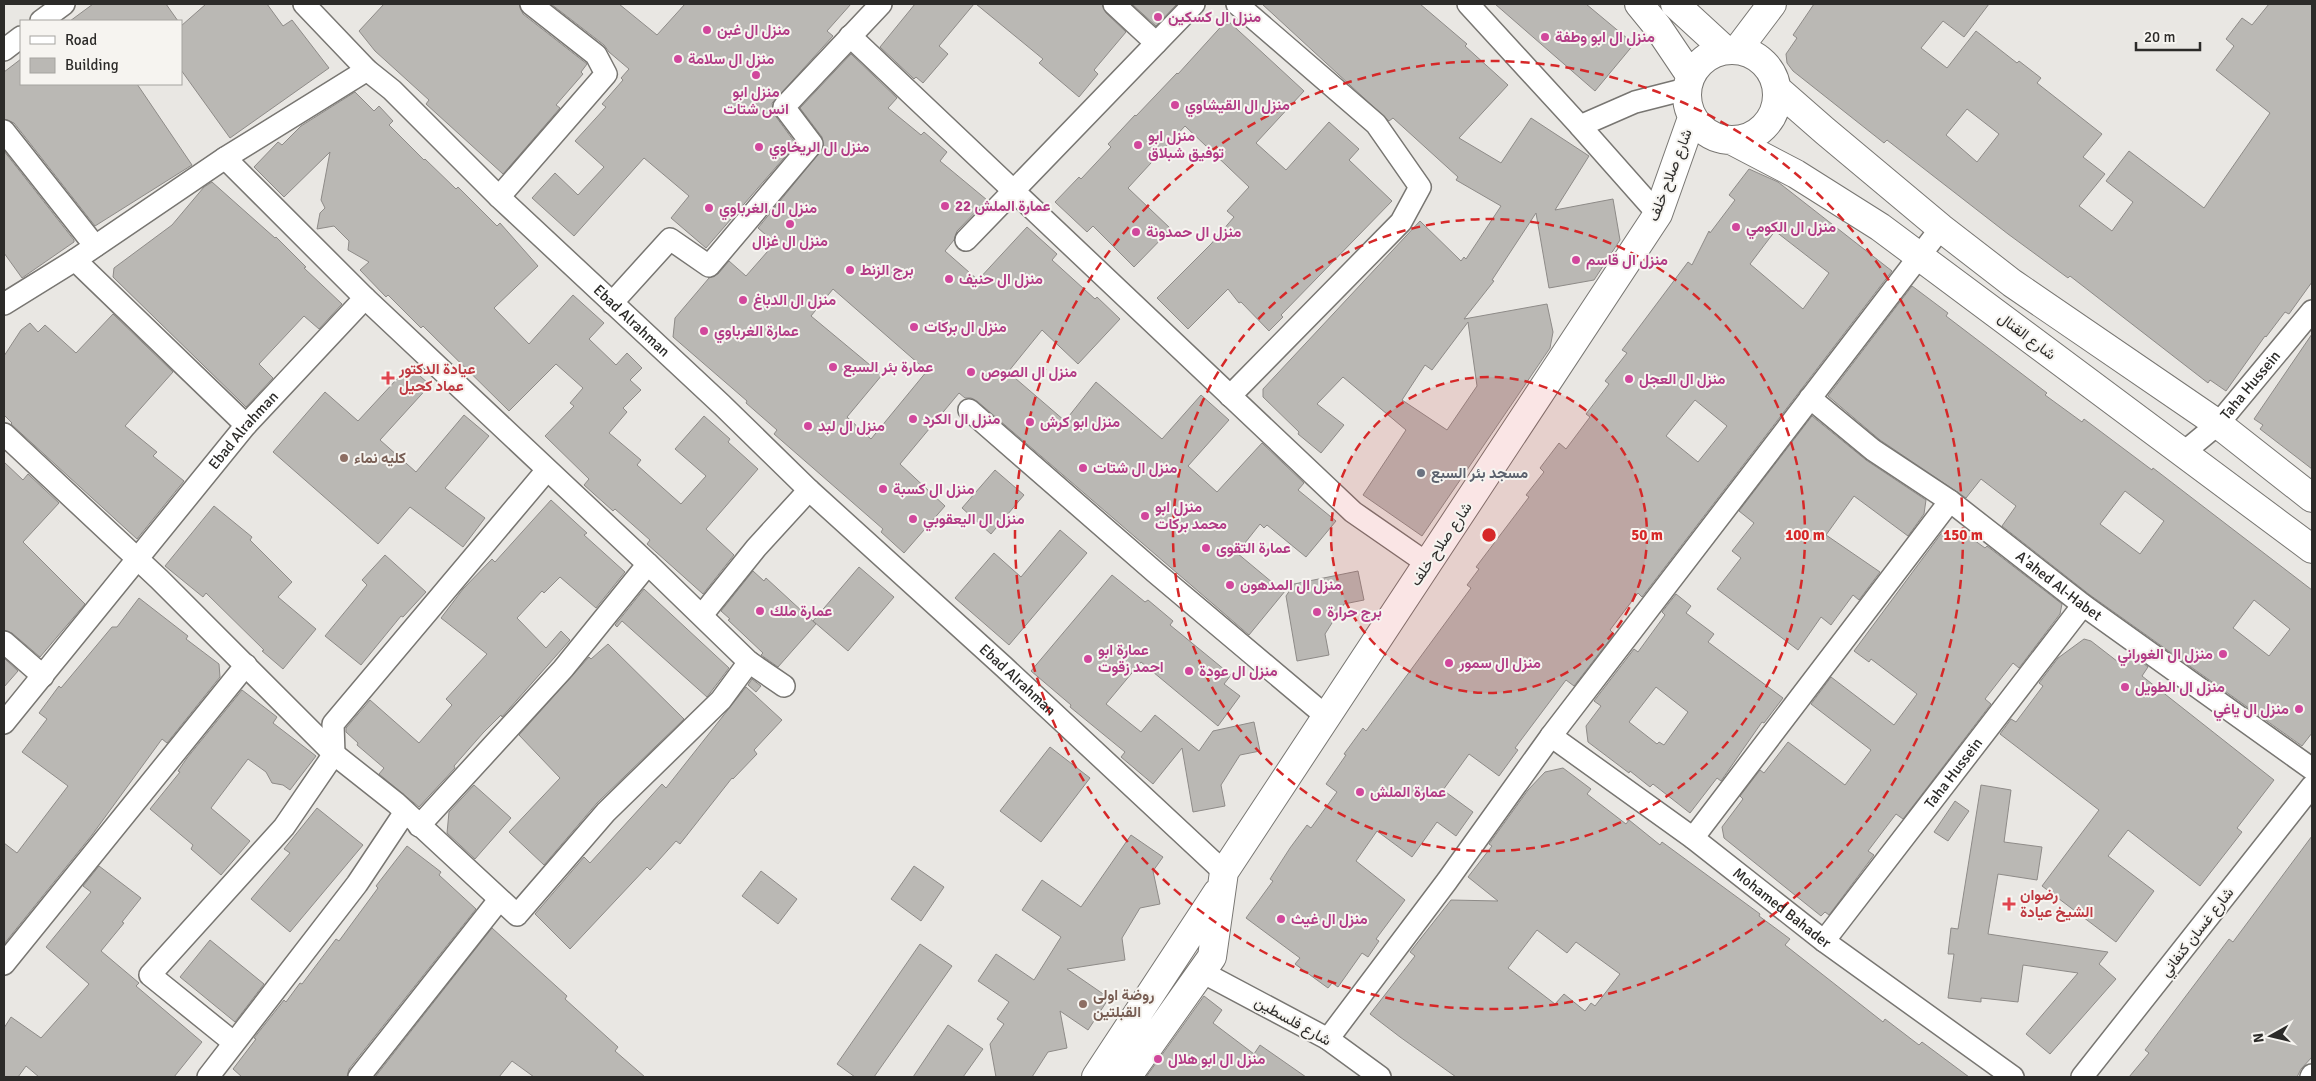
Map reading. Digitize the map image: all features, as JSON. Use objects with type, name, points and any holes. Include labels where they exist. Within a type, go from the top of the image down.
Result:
[{"type":"main road","points":[[1639,4],[1657,26],[1688,82]]},
{"type":"main road","points":[[1674,4],[1731,49],[1752,54],[1764,62],[1772,74],[1777,88],[1776,104],[1770,119],[1760,130],[1747,138],[1731,140],[1716,138],[1702,130],[1692,118],[1687,103],[1688,82],[1699,63],[1710,54],[1731,49],[1772,4]]},
{"type":"main road","points":[[1777,88],[1825,132],[1941,228],[2012,283],[2218,424],[2312,498]]},
{"type":"main road","name":"شارع صلاح خلف","points":[[1096,1077],[1327,717],[1658,214],[1692,118]]},
{"type":"main road","name":"شارع القنال","points":[[1731,140],[1796,174],[1880,227],[2312,549]]},
{"type":"main road","name":"شارع صلاح خلف","points":[[1127,1077],[1212,957],[1223,879]]},
{"type":"street","points":[[42,20],[64,4]]},
{"type":"street","points":[[499,197],[606,74],[596,55],[532,4]]},
{"type":"street","points":[[612,303],[670,239],[709,266],[812,144],[784,107],[880,4]]},
{"type":"street","points":[[1114,4],[1156,43]]},
{"type":"street","points":[[966,240],[1194,4]]},
{"type":"street","points":[[1230,396],[1401,222],[1420,187],[1376,124],[1237,4]]},
{"type":"street","points":[[1468,4],[1658,214]]},
{"type":"street","name":"Ebad Alrahman","points":[[309,5],[368,70],[392,90],[499,197],[722,405],[809,490],[1003,666],[1223,879]]},
{"type":"street","points":[[850,36],[1012,192],[1353,512],[1428,564]]},
{"type":"street","points":[[4,50],[20,37]]},
{"type":"street","points":[[4,304],[75,260],[225,158],[368,70]]},
{"type":"street","points":[[1580,126],[1688,82]]},
{"type":"street","points":[[4,132],[95,246]]},
{"type":"street","points":[[225,158],[365,298],[702,615],[749,662],[784,686]]},
{"type":"street","points":[[1328,1039],[1447,881],[1551,736],[1941,228]]},
{"type":"street","points":[[75,260],[246,425]]},
{"type":"street","name":"Ebad Alrahman","points":[[4,723],[246,425],[365,298]]},
{"type":"street","name":"Taha Hussein","points":[[2183,453],[2218,424],[2312,311]]},
{"type":"street","name":"A'ahed Al-Habet","points":[[1810,398],[1873,450],[1950,501],[2083,605],[2312,770]]},
{"type":"street","points":[[969,410],[1156,573],[1327,717]]},
{"type":"street","points":[[4,436],[138,560],[334,754],[412,819],[517,915],[606,812],[721,700],[749,662]]},
{"type":"street","points":[[233,1042],[150,976],[284,827],[334,754],[333,724],[547,470]]},
{"type":"street","points":[[702,615],[756,548],[809,490]]},
{"type":"street","points":[[1693,838],[1950,501]]},
{"type":"street","points":[[208,1077],[233,1042],[357,884],[412,819],[563,669],[648,564]]},
{"type":"street","name":"Taha Hussein","points":[[1824,941],[2083,605]]},
{"type":"street","points":[[4,642],[43,676]]},
{"type":"street","points":[[4,964],[246,665]]},
{"type":"street","name":"Mohamed Bahader","points":[[1551,736],[1693,838],[1824,941],[2013,1077]]},
{"type":"street","name":"شارع غسان كنفاني","points":[[2082,1077],[2312,786]]},
{"type":"street","points":[[359,1077],[499,900]]},
{"type":"street","name":"شارع فلسطين","points":[[1202,972],[1328,1039],[1371,1075]]},
{"type":"building","points":[[93,4],[166,4],[177,20],[71,20]]},
{"type":"building","points":[[206,4],[267,4],[283,26],[292,20],[329,68],[230,138],[182,71],[182,25]]},
{"type":"building","points":[[384,4],[519,4],[523,14],[587,64],[581,72],[583,74],[556,105],[560,108],[503,174],[426,104],[429,100],[375,51],[359,31]]},
{"type":"building","points":[[551,4],[619,4],[657,35],[685,4],[851,4],[827,31],[833,36],[772,103],[774,114],[796,144],[706,248],[671,218],[689,196],[644,158],[574,236],[532,198],[555,173],[578,195],[604,167],[575,141],[606,107],[602,104],[623,80],[621,78],[629,69],[609,52],[604,45]]},
{"type":"building","points":[[915,4],[974,4],[939,46],[948,54],[923,83],[916,77],[914,79],[880,47]]},
{"type":"building","points":[[976,4],[1102,4],[1106,13],[1126,32],[1094,70],[1098,74],[1079,97],[1039,63],[1043,59]]},
{"type":"building","name":"منزل ال كسكين","points":[[1132,4],[1177,4],[1156,26]]},
{"type":"building","points":[[1262,4],[1420,4],[1467,44],[1465,46],[1508,85],[1459,138],[1501,163],[1531,118],[1589,156],[1555,210],[1613,199],[1620,240],[1594,280],[1549,288],[1536,213],[1492,280],[1494,281],[1464,319],[1547,304],[1553,332],[1550,348],[1422,536],[1363,495],[1406,430],[1343,377],[1317,404],[1344,425],[1321,453],[1298,434],[1299,432],[1263,397],[1263,389],[1420,221],[1461,261],[1464,257],[1466,259],[1501,206],[1456,180],[1458,177],[1393,118],[1389,121]],"holes":[[[1468,322],[1477,386],[1447,430],[1402,400],[1425,365],[1432,370]]]},
{"type":"building","points":[[1495,4],[1586,4],[1634,44],[1595,91]]},
{"type":"building","points":[[1814,4],[1989,4],[1964,37],[1943,21],[1921,48],[1947,68],[1976,31],[2017,63],[2019,61],[2041,78],[2037,83],[2102,134],[2083,157],[2105,174],[2079,206],[2112,231],[2133,202],[2106,181],[2129,151],[2204,208],[2270,113],[2216,70],[2234,46],[2226,39],[2242,18],[2252,25],[2269,4],[2312,4],[2312,282],[2289,314],[2285,312],[2265,336],[2226,391],[2210,380],[2208,383],[2070,276],[2068,278],[2008,234],[1887,140],[1884,143],[1793,71],[1787,63],[1786,54],[1797,38],[1793,35]],"holes":[[[1967,109],[1999,134],[1977,162],[1946,135]]]},
{"type":"building","points":[[1227,20],[1304,91],[1256,143],[1286,170],[1329,122],[1359,149],[1349,160],[1392,201],[1281,315],[1283,317],[1269,331],[1241,302],[1239,303],[1228,289],[1188,329],[1157,298],[1211,244],[1234,217],[1227,211],[1249,187],[1185,126],[1128,188],[1171,229],[1134,267],[1093,226],[1087,232],[1055,202],[1079,177],[1081,179],[1111,147],[1108,144],[1178,74]]},
{"type":"building","points":[[851,54],[897,98],[888,108],[921,135],[924,132],[947,152],[940,161],[987,200],[957,231],[954,240],[945,251],[978,280],[1027,227],[1057,254],[1052,260],[1095,299],[1097,297],[1120,319],[1078,364],[1042,330],[1008,372],[1065,421],[1096,382],[1162,439],[1201,395],[1229,420],[1188,466],[1217,492],[1262,443],[1304,483],[1298,490],[1336,521],[1306,557],[1267,525],[1264,528],[1260,524],[1237,553],[1279,588],[1290,585],[1249,635],[977,401],[965,398],[959,393],[900,464],[945,506],[904,553],[881,532],[883,529],[774,434],[777,430],[746,403],[747,401],[673,337],[675,318],[709,278],[718,274],[729,261],[746,276],[775,243],[758,228],[824,147],[822,137],[800,108]],"holes":[[[833,289],[927,371],[871,439],[847,417],[882,375],[811,316]]]},
{"type":"building","points":[[20,60],[20,85],[138,85],[192,165],[95,226],[14,123],[4,119],[4,72]]},
{"type":"building","points":[[355,92],[374,111],[379,106],[393,121],[389,125],[456,189],[458,187],[497,226],[500,223],[538,266],[494,308],[529,344],[573,295],[604,323],[589,339],[616,365],[627,353],[642,368],[630,380],[641,390],[623,408],[627,412],[609,433],[641,460],[637,465],[681,504],[706,476],[675,449],[704,416],[730,439],[728,442],[758,469],[706,529],[734,555],[703,594],[647,544],[650,540],[584,485],[589,479],[545,436],[574,406],[570,403],[583,388],[556,364],[509,411],[423,326],[421,328],[388,295],[386,297],[360,270],[369,262],[348,250],[349,241],[334,226],[317,229],[320,213],[325,208],[321,200],[330,152],[284,197],[254,167],[278,142],[282,145],[301,126]]},
{"type":"building","points":[[4,151],[74,240],[74,242],[22,278],[4,253]]},
{"type":"building","points":[[1749,169],[1778,182],[1892,271],[1642,597],[1638,593],[1610,630],[1614,634],[1574,686],[1566,680],[1515,748],[1518,750],[1499,776],[1469,754],[1443,790],[1473,812],[1456,836],[1437,822],[1412,857],[1377,831],[1356,861],[1405,900],[1376,939],[1379,941],[1368,957],[1362,953],[1338,987],[1332,983],[1328,988],[1295,964],[1300,958],[1246,918],[1273,881],[1270,879],[1290,848],[1307,825],[1311,828],[1337,792],[1326,784],[1346,755],[1344,754],[1363,728],[1366,731],[1471,588],[1467,585],[1479,569],[1476,567],[1529,497],[1526,495],[1544,472],[1540,468],[1559,443],[1566,449],[1590,417],[1586,414],[1609,384],[1605,381],[1627,353],[1622,350],[1688,262],[1692,265],[1709,231],[1710,233],[1735,200],[1729,195]],"holes":[[[1775,231],[1829,273],[1803,309],[1750,264]],[[1695,400],[1727,426],[1698,462],[1666,436]]]},
{"type":"building","points":[[212,182],[276,237],[306,267],[304,268],[342,304],[319,329],[304,316],[259,364],[273,378],[246,407],[113,277],[114,268],[172,225],[204,187]]},
{"type":"building","points":[[1912,286],[1948,313],[1946,316],[2047,393],[2045,395],[2082,422],[2084,419],[2152,470],[2153,468],[2312,590],[2312,733],[2302,746],[2090,595],[2002,526],[2016,506],[1981,479],[1966,498],[1880,440],[1828,396]],"holes":[[[2125,491],[2164,521],[2140,554],[2100,524]],[[2254,600],[2290,629],[2269,656],[2233,628]]]},
{"type":"building","points":[[113,314],[173,372],[125,426],[157,452],[153,456],[184,481],[137,539],[11,424],[4,415],[4,356],[21,330],[30,323],[38,332],[45,325],[76,353]]},
{"type":"building","points":[[2312,334],[2312,469],[2260,429],[2263,425],[2254,419]]},
{"type":"building","points":[[409,366],[430,385],[380,440],[416,472],[464,415],[489,436],[445,488],[485,518],[463,547],[410,507],[378,544],[273,452],[325,392],[358,421]]},
{"type":"building","points":[[1812,416],[1866,460],[1926,500],[1924,514],[1908,536],[1854,496],[1826,535],[1880,572],[1859,600],[1853,595],[1831,625],[1821,617],[1798,650],[1717,589],[1741,558],[1732,551],[1754,523],[1739,511]]},
{"type":"building","points":[[4,462],[23,480],[28,474],[59,503],[23,542],[85,604],[40,657],[12,633],[4,630]]},
{"type":"building","points":[[995,470],[1024,495],[991,534],[962,508]]},
{"type":"building","points":[[551,500],[587,533],[584,535],[625,572],[596,608],[560,577],[544,593],[542,591],[517,618],[546,648],[561,631],[570,640],[502,717],[501,715],[483,733],[454,766],[455,768],[419,807],[379,774],[384,768],[357,745],[358,743],[346,732],[346,728],[370,700],[419,743],[452,705],[446,699],[487,654],[441,618],[463,589],[492,559],[495,562]]},
{"type":"building","points":[[214,506],[252,537],[250,540],[292,582],[278,597],[316,629],[283,669],[262,651],[264,650],[206,593],[203,597],[165,566]]},
{"type":"building","points":[[1060,530],[1087,553],[1009,645],[955,598],[994,553],[1021,577]]},
{"type":"building","points":[[1960,530],[1985,548],[1987,546],[2062,604],[2060,614],[2019,668],[2013,663],[1985,699],[1991,704],[1903,819],[1896,814],[1868,851],[1874,855],[1829,915],[1825,912],[1821,916],[1724,838],[1722,827],[1743,799],[1740,796],[1760,770],[1764,773],[1788,742],[1845,785],[1871,750],[1811,704],[1831,677],[1894,725],[1917,694],[1871,659],[1869,662],[1854,651],[1943,531]]},
{"type":"building","points":[[385,555],[426,592],[403,617],[401,616],[361,665],[325,636],[367,585],[362,580]]},
{"type":"building","points":[[859,567],[894,597],[848,651],[813,621]]},
{"type":"building","points":[[753,571],[764,581],[766,578],[816,624],[778,667],[761,655],[763,653],[721,611]]},
{"type":"building","name":"برج حرارة","points":[[1358,571],[1364,600],[1344,604],[1325,634],[1329,655],[1297,661],[1286,596],[1294,584]]},
{"type":"building","points":[[1112,575],[1145,602],[1148,600],[1173,621],[1170,625],[1231,675],[1224,684],[1240,696],[1218,726],[1141,662],[1106,704],[1141,732],[1155,715],[1199,751],[1213,731],[1254,722],[1260,751],[1240,755],[1221,785],[1225,806],[1193,812],[1182,748],[1153,784],[1121,757],[1125,752],[1070,707],[1071,705],[1031,671]]},
{"type":"building","points":[[644,589],[729,668],[707,697],[622,621],[617,627],[615,625]]},
{"type":"building","points":[[1676,594],[1691,606],[1686,613],[1714,634],[1708,642],[1783,698],[1764,723],[1762,722],[1721,781],[1717,778],[1690,813],[1653,784],[1650,787],[1588,742],[1586,726],[1601,706],[1594,701],[1634,649],[1638,652],[1665,615],[1662,612]],"holes":[[[1656,687],[1688,712],[1664,745],[1659,742],[1657,744],[1629,722]]]},
{"type":"building","points":[[139,598],[188,636],[186,639],[219,664],[220,677],[167,743],[162,739],[92,835],[4,944],[4,843],[17,853],[68,786],[22,752],[47,719],[39,713],[59,686],[61,688],[112,627],[117,627]]},
{"type":"building","points":[[2084,639],[2091,641],[2122,665],[2131,654],[2148,667],[2142,676],[2274,780],[2237,828],[2242,832],[2200,886],[2128,830],[2108,856],[2154,891],[2116,942],[2042,886],[2099,810],[2000,734],[2011,719],[2016,722],[2043,686],[2039,683],[2058,658]]},
{"type":"building","points":[[608,644],[684,719],[597,803],[544,865],[509,832],[560,778],[519,735],[589,657],[591,659]]},
{"type":"building","points":[[4,658],[18,671],[4,687]]},
{"type":"building","points":[[752,679],[761,686],[756,692],[748,685]]},
{"type":"building","points":[[746,687],[782,720],[754,750],[757,754],[732,778],[680,844],[676,841],[650,870],[647,867],[570,949],[535,914],[584,857],[590,863],[662,784],[666,788]]},
{"type":"building","points":[[242,690],[277,717],[273,723],[316,756],[290,790],[283,785],[272,783],[266,772],[248,759],[211,808],[250,841],[221,875],[191,849],[193,845],[150,809],[180,772],[178,771],[187,758]]},
{"type":"building","points":[[1050,747],[1090,778],[1041,842],[1000,811]]},
{"type":"building","points":[[1563,768],[1591,789],[1587,794],[1626,824],[1629,820],[1660,845],[1662,842],[1760,914],[1759,916],[1790,939],[1785,945],[1883,1022],[1885,1019],[1919,1045],[1922,1042],[1969,1077],[1456,1077],[1400,1037],[1370,1014],[1415,956],[1410,952],[1451,900],[1498,901],[1468,877],[1492,846],[1489,844],[1528,790],[1545,772]],"holes":[[[1537,930],[1567,953],[1576,942],[1620,974],[1595,1006],[1591,1003],[1585,1011],[1564,994],[1555,1004],[1508,968]]]},
{"type":"building","points":[[474,785],[511,818],[475,859],[447,833],[449,812]]},
{"type":"building","points":[[1981,785],[2011,790],[2004,842],[2042,847],[2037,880],[1998,874],[1988,934],[2108,952],[2099,964],[2116,979],[2050,1054],[2026,1034],[2078,973],[2023,965],[2018,1002],[1981,998],[1981,1002],[1948,998],[1954,954],[1948,954],[1951,928],[1958,929]]},
{"type":"building","points":[[1955,801],[1969,811],[1948,841],[1934,832]]},
{"type":"building","points":[[317,808],[363,845],[290,932],[251,899],[290,853],[284,849]]},
{"type":"building","points":[[1131,835],[1163,857],[1153,871],[1160,904],[1140,908],[1122,938],[1125,960],[1067,969],[1109,998],[1088,1030],[1060,1011],[1067,1048],[1048,1052],[1032,1077],[996,1077],[990,1044],[1004,1024],[997,1019],[1009,1002],[978,981],[996,954],[1034,980],[1061,937],[1022,910],[1042,880],[1081,907]]},
{"type":"building","points":[[2312,836],[2312,1057],[2301,1069],[2297,1077],[2129,1077],[2149,1053],[2145,1050],[2229,939],[2233,942]]},
{"type":"building","points":[[407,846],[441,872],[439,875],[476,909],[349,1069],[347,1077],[242,1077],[233,1069],[256,1039],[254,1038],[284,1000],[286,1002],[300,983],[302,984],[336,939],[339,941],[378,888],[376,886]]},
{"type":"building","points":[[99,866],[141,898],[101,951],[139,983],[136,986],[202,1042],[174,1077],[39,1077],[26,1066],[18,1077],[4,1077],[4,1028],[11,1017],[41,1038],[89,984],[46,947],[91,892],[83,886]]},
{"type":"building","points":[[914,866],[944,887],[921,921],[891,899]]},
{"type":"building","points":[[761,871],[797,899],[778,924],[742,896]]},
{"type":"building","points":[[492,928],[567,996],[565,999],[618,1047],[615,1051],[645,1077],[534,1077],[512,1061],[499,1077],[375,1077]]},
{"type":"building","points":[[210,940],[264,984],[235,1022],[180,977]]},
{"type":"building","points":[[920,944],[952,966],[874,1077],[855,1077],[837,1064]]},
{"type":"building","points":[[1204,996],[1222,1010],[1213,1023],[1254,1054],[1260,1045],[1306,1077],[1146,1077]]},
{"type":"building","points":[[948,1025],[983,1049],[963,1077],[913,1077]]},
{"type":"place","name":"منزل ال كسكين","points":[[1158,17]]},
{"type":"place","name":"منزل ال غبن","points":[[707,30]]},
{"type":"place","name":"منزل ال ابو وطفة","points":[[1545,37]]},
{"type":"place","name":"منزل ال سلامة","points":[[678,59]]},
{"type":"place","name":"منزل ابو انس شتات","points":[[756,75]]},
{"type":"place","name":"منزل ال القيشاوي","points":[[1175,105]]},
{"type":"place","name":"منزل ابو توفيق شبلاق","points":[[1138,145]]},
{"type":"place","name":"منزل ال الريخاوي","points":[[759,147]]},
{"type":"place","name":"عمارة الملش 22","points":[[945,206]]},
{"type":"place","name":"منزل ال الغرباوي","points":[[709,208]]},
{"type":"place","name":"منزل ال غزال","points":[[790,224]]},
{"type":"place","name":"منزل ال الكومي","points":[[1736,227]]},
{"type":"place","name":"منزل ال حمدونة","points":[[1136,232]]},
{"type":"place","name":"منزل ال قاسم","points":[[1576,260]]},
{"type":"place","name":"برج الزنط","points":[[850,270]]},
{"type":"place","name":"منزل ال حنيف","points":[[949,279]]},
{"type":"place","name":"منزل ال الدباغ","points":[[743,300]]},
{"type":"place","name":"منزل ال بركات","points":[[914,327]]},
{"type":"place","name":"عمارة الغرباوي","points":[[704,331]]},
{"type":"place","name":"عمارة بئر السبع","points":[[833,367]]},
{"type":"place","name":"منزل ال الصوص","points":[[971,372]]},
{"type":"place","name":"عيادة الدكتور عماد كحيل","points":[[388,378]]},
{"type":"place","name":"منزل ال العجل","points":[[1629,379]]},
{"type":"place","name":"منزل ال الكرد","points":[[913,419]]},
{"type":"place","name":"منزل ابو كرش","points":[[1030,422]]},
{"type":"place","name":"منزل ال لبد","points":[[808,426]]},
{"type":"place","name":"كليه نماء","points":[[344,458]]},
{"type":"place","name":"منزل ال شتات","points":[[1083,468]]},
{"type":"place","name":"مسجد بئر السبع","points":[[1421,473]]},
{"type":"place","name":"منزل ال كسبة","points":[[883,489]]},
{"type":"place","name":"منزل ابو محمد بركات","points":[[1145,516]]},
{"type":"place","name":"منزل ال اليعقوبي","points":[[913,519]]},
{"type":"place","name":"عمارة التقوى","points":[[1206,548]]},
{"type":"place","name":"منزل ال المدهون","points":[[1230,585]]},
{"type":"place","name":"عمارة ملك","points":[[760,611]]},
{"type":"place","name":"برج حرارة","points":[[1317,612]]},
{"type":"place","name":"منزل ال الغوراني","points":[[2223,654]]},
{"type":"place","name":"عمارة ابو احمد زقوت","points":[[1088,659]]},
{"type":"place","name":"منزل ال سمور","points":[[1449,663]]},
{"type":"place","name":"منزل ال عودة","points":[[1189,671]]},
{"type":"place","name":"منزل ال الطويل","points":[[2125,687]]},
{"type":"place","name":"منزل ال ياغي","points":[[2299,709]]},
{"type":"place","name":"عمارة الملش","points":[[1360,792]]},
{"type":"place","name":"رضوان الشيخ عيادة","points":[[2009,904]]},
{"type":"place","name":"منزل ال غيث","points":[[1281,919]]},
{"type":"place","name":"روضة اولى القبلتين","points":[[1083,1004]]},
{"type":"place","name":"منزل ال ابو هلال","points":[[1158,1059]]}]
